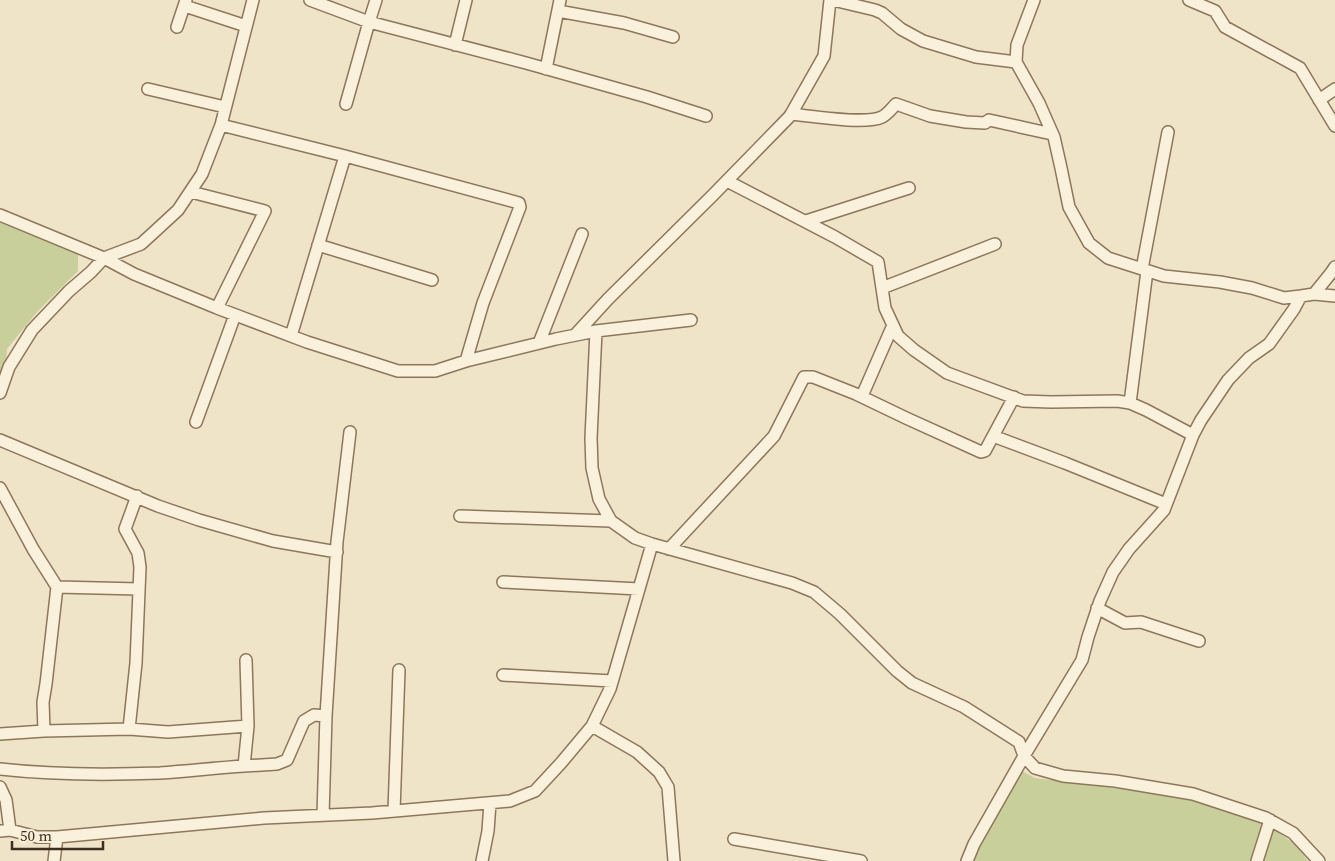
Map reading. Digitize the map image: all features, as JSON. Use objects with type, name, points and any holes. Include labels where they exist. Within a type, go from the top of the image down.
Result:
[{"type":"street","points":[[0,393],[9,367],[32,330],[68,292],[104,258],[142,244],[178,210],[191,192],[202,174],[221,125],[253,0]]},
{"type":"street","points":[[310,0],[369,22],[648,97],[706,116]]},
{"type":"street","points":[[346,104],[376,0]]},
{"type":"street","points":[[455,45],[466,0]]},
{"type":"street","points":[[576,334],[608,299],[792,114],[824,56],[832,0],[875,10],[901,30],[923,41],[976,57],[1016,62]]},
{"type":"street","points":[[1034,0],[1017,45],[1016,62],[1039,103],[1052,134],[1069,207],[1089,244],[1108,258],[1164,276],[1244,286],[1284,298],[1314,294],[1335,296]]},
{"type":"street","points":[[1189,0],[1215,11],[1225,27],[1300,68],[1335,126]]},
{"type":"street","points":[[177,26],[185,3],[246,26]]},
{"type":"street","points":[[546,69],[559,6],[673,37]]},
{"type":"street","points":[[148,89],[226,107]]},
{"type":"street","points":[[1320,100],[1335,90]]},
{"type":"street","points":[[792,114],[841,120],[876,120],[884,116],[896,104],[930,116],[966,122],[985,123],[989,120],[1052,134]]},
{"type":"street","points":[[221,125],[519,203],[520,207],[483,303],[466,361]]},
{"type":"street","points":[[1130,403],[1144,270],[1168,132]]},
{"type":"street","points":[[291,336],[345,156]]},
{"type":"street","points":[[727,181],[806,221],[878,262],[886,308],[898,336],[914,350],[947,373],[1023,401],[1117,401],[1130,403],[1193,434]]},
{"type":"street","points":[[806,221],[909,188]]},
{"type":"street","points":[[191,192],[265,211],[216,308]]},
{"type":"street","points":[[0,215],[104,258],[134,274],[216,308],[291,336],[398,371],[434,371],[466,361],[576,334],[691,320]]},
{"type":"street","points":[[539,343],[582,234]]},
{"type":"street","points":[[882,288],[995,244]]},
{"type":"street","points":[[318,245],[432,280]]},
{"type":"street","points":[[1314,294],[1335,267]]},
{"type":"street","points":[[967,861],[974,844],[1024,756],[1082,660],[1097,608],[1113,572],[1129,549],[1164,510],[1193,434],[1228,380],[1249,358],[1269,344],[1301,296]]},
{"type":"street","points":[[196,422],[235,315]]},
{"type":"street","points":[[862,396],[893,325]]},
{"type":"street","points":[[596,331],[591,438],[592,468],[599,499],[611,521],[635,538],[652,544],[792,583],[814,592],[840,614],[897,671],[912,683],[964,707],[1018,742],[1024,756],[1034,768],[1063,776],[1115,781],[1193,794],[1270,820],[1293,833],[1319,861]]},
{"type":"street","points":[[669,549],[774,436],[804,377],[813,377],[862,396],[981,452],[985,451],[1014,397]]},
{"type":"street","points":[[322,815],[326,716],[337,552],[350,432]]},
{"type":"street","points":[[993,436],[1166,504]]},
{"type":"street","points":[[0,440],[158,506],[199,520],[273,541],[337,552]]},
{"type":"street","points":[[0,488],[33,550],[57,587],[43,702],[44,731]]},
{"type":"street","points":[[129,729],[136,663],[140,566],[138,552],[125,529],[137,496]]},
{"type":"street","points":[[460,516],[611,521]]},
{"type":"street","points":[[0,787],[6,800],[5,831],[37,837],[57,837],[264,818],[394,811],[510,801],[535,791],[592,726],[610,689],[652,544]]},
{"type":"street","points":[[503,582],[638,589]]},
{"type":"street","points":[[57,587],[139,589]]},
{"type":"street","points":[[1097,608],[1125,623],[1141,622],[1199,641]]},
{"type":"street","points":[[244,766],[248,726],[246,660]]},
{"type":"street","points":[[394,811],[398,670]]},
{"type":"street","points":[[503,674],[612,681]]},
{"type":"street","points":[[0,769],[29,772],[102,774],[160,773],[277,764],[287,760],[304,721],[314,715],[326,716]]},
{"type":"street","points":[[0,734],[129,729],[168,732],[248,726]]},
{"type":"street","points":[[592,726],[637,752],[659,772],[668,787],[674,861]]},
{"type":"street","points":[[482,861],[488,831],[490,803]]},
{"type":"street","points":[[1256,861],[1270,820]]},
{"type":"street","points":[[54,861],[57,837]]},
{"type":"street","points":[[734,839],[861,861]]},
{"type":"green space","points":[[0,222],[78,254],[78,271],[37,312],[7,349],[5,377],[0,388]]},
{"type":"green space","points":[[1022,771],[1035,778],[1192,799],[1262,821],[1296,845],[1308,861],[972,861]]}]
